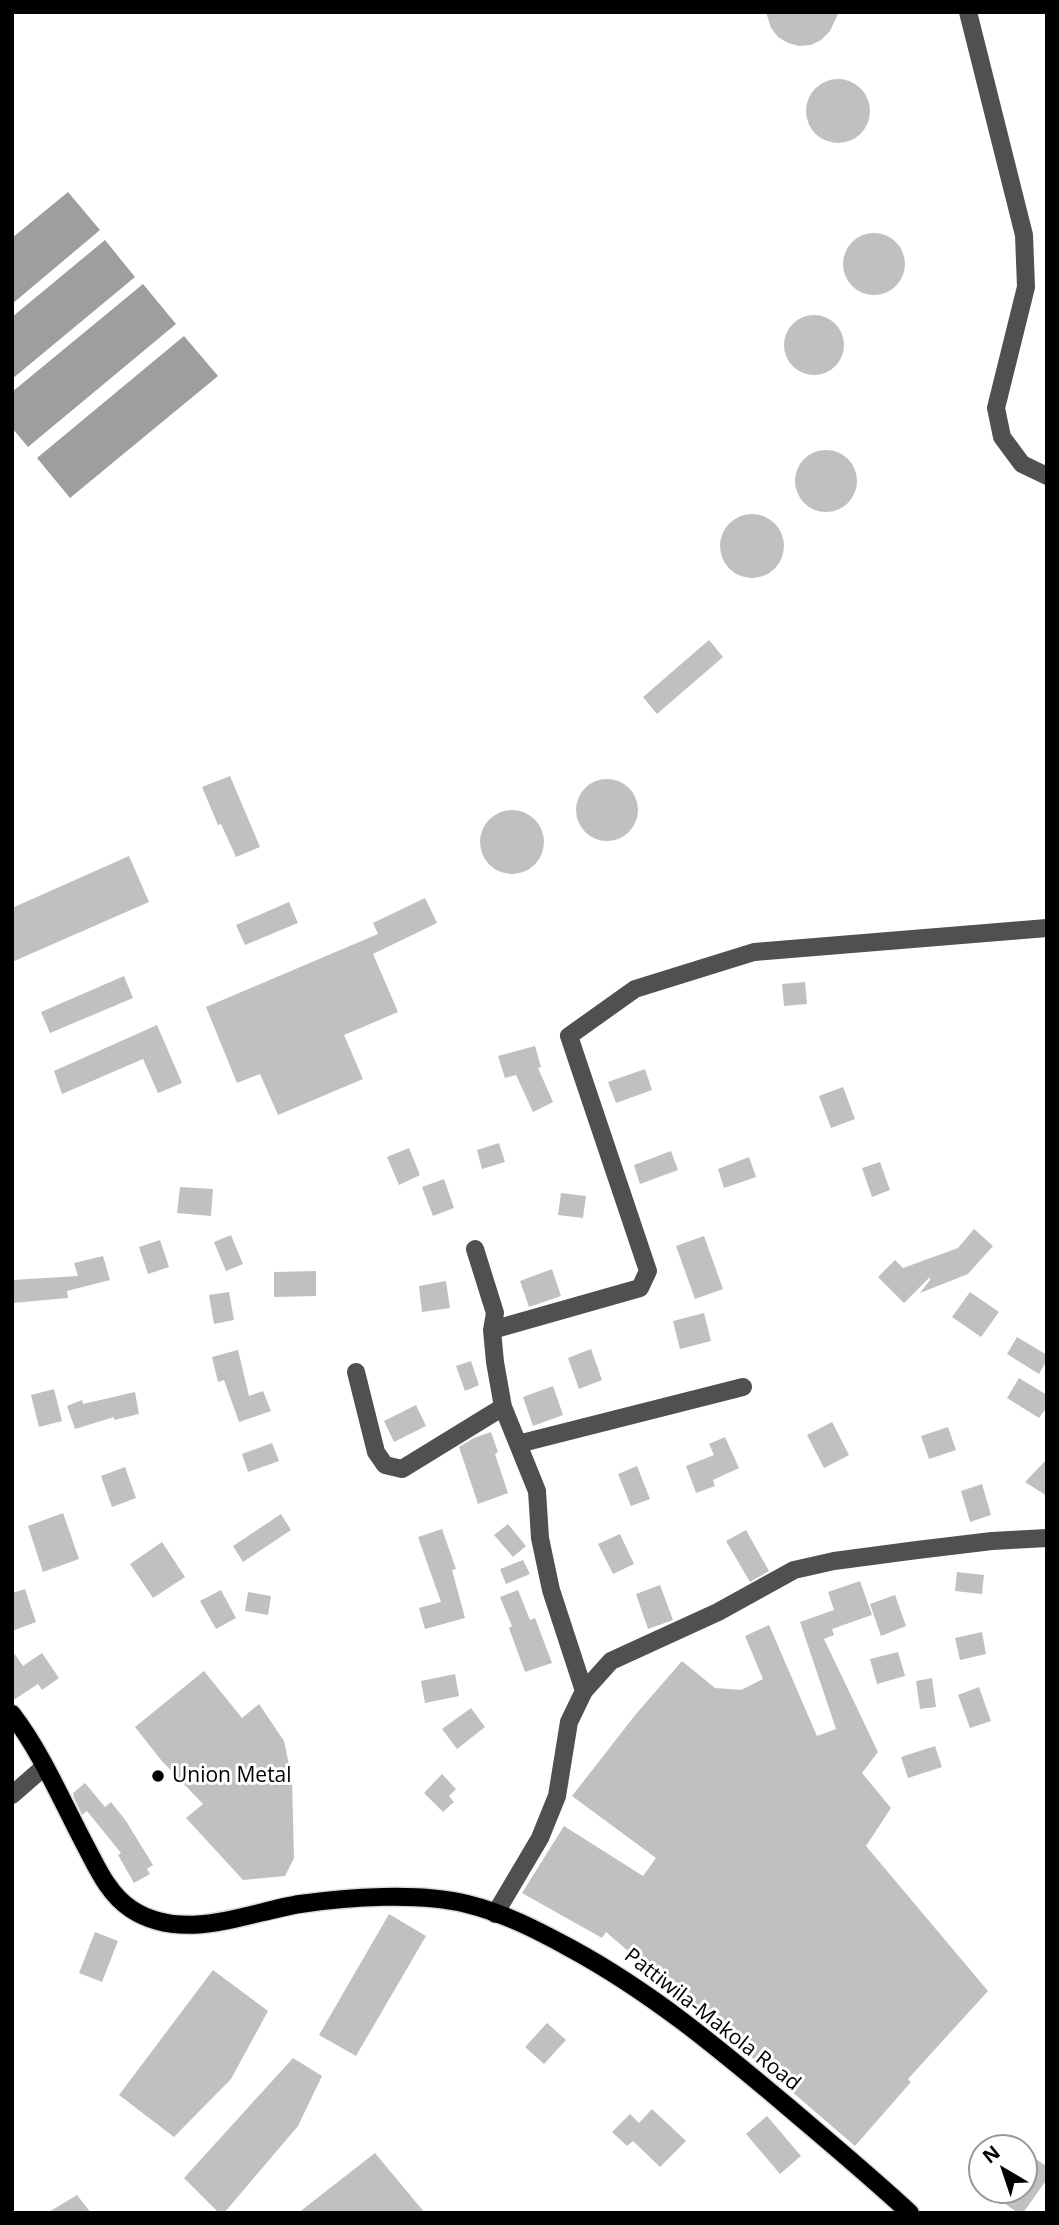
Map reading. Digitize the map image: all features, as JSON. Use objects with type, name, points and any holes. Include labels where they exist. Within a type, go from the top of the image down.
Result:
[{"type":"main road","name":"Pattiwila-Makola Road","points":[[12,1714],[44,1767],[103,1879],[116,1897],[132,1909],[154,1920],[183,1925],[215,1923],[299,1905],[391,1898],[467,1904],[532,1927],[640,1989],[727,2056],[910,2213]]},
{"type":"street","points":[[968,12],[1024,235],[1026,287],[996,408],[1002,437],[1022,464],[1047,476]]},
{"type":"street","points":[[492,1330],[640,1288],[648,1271],[569,1036],[635,989],[754,952],[1047,928]]},
{"type":"street","points":[[475,1249],[495,1312],[492,1330],[503,1407],[537,1490],[540,1538],[551,1590],[584,1691]]},
{"type":"street","points":[[356,1372],[376,1451],[385,1465],[402,1469],[503,1407]]},
{"type":"street","points":[[518,1444],[743,1387]]},
{"type":"street","points":[[495,1914],[541,1838],[557,1796],[569,1722],[584,1691],[611,1661],[718,1612],[794,1570],[834,1561],[917,1550],[1047,1538]]},
{"type":"street","points":[[12,1795],[44,1767]]},
{"type":"shaded area","points":[[68,192],[100,230],[12,304],[12,238]]},
{"type":"shaded area","points":[[105,240],[135,277],[12,379],[12,317]]},
{"type":"shaded area","points":[[143,284],[176,324],[28,447],[12,428],[12,392]]},
{"type":"shaded area","points":[[184,336],[218,376],[70,498],[37,458]]},
{"type":"building","points":[[766,12],[839,12],[830,31],[821,40],[811,45],[799,46],[778,37],[771,28]]},
{"type":"building","points":[[838,79],[856,85],[864,93],[870,111],[864,129],[856,137],[838,143],[820,137],[812,129],[806,111],[812,93],[820,85]]},
{"type":"building","points":[[874,233],[886,235],[896,242],[903,252],[903,276],[896,286],[886,293],[874,295],[862,293],[852,286],[845,276],[843,264],[845,252],[852,242],[862,235]]},
{"type":"building","points":[[814,315],[831,320],[839,328],[844,345],[839,362],[831,370],[814,375],[797,370],[789,362],[784,345],[789,328],[797,320]]},
{"type":"building","points":[[820,450],[832,450],[848,459],[855,469],[855,493],[848,503],[832,512],[820,512],[809,507],[800,498],[795,487],[795,475],[800,464],[809,455]]},
{"type":"building","points":[[752,514],[764,516],[775,523],[782,534],[782,558],[775,569],[764,576],[752,578],[740,576],[729,569],[722,558],[720,546],[722,534],[729,523],[740,516]]},
{"type":"building","points":[[709,640],[723,657],[657,714],[643,697]]},
{"type":"building","points":[[230,776],[260,847],[236,857],[221,824],[218,825],[202,787]]},
{"type":"building","points":[[607,779],[619,781],[629,788],[636,798],[636,822],[629,832],[619,839],[607,841],[595,839],[585,832],[578,822],[576,810],[578,798],[585,788],[595,781]]},
{"type":"building","points":[[506,810],[518,810],[535,819],[542,830],[542,854],[535,865],[518,874],[506,874],[494,869],[485,860],[480,848],[480,836],[485,824],[494,815]]},
{"type":"building","points":[[129,856],[149,902],[12,962],[12,908]]},
{"type":"building","points":[[425,898],[437,923],[373,954],[398,1012],[344,1035],[363,1079],[278,1115],[260,1074],[237,1083],[206,1007],[378,934],[373,923]]},
{"type":"building","points":[[289,902],[298,923],[245,945],[236,925]]},
{"type":"building","points":[[124,976],[133,998],[50,1033],[41,1012]]},
{"type":"building","points":[[805,982],[807,1004],[784,1006],[782,984]]},
{"type":"building","points":[[157,1025],[182,1083],[158,1093],[143,1059],[62,1094],[54,1071]]},
{"type":"building","points":[[535,1046],[541,1067],[538,1068],[553,1102],[533,1112],[516,1075],[505,1078],[498,1056]]},
{"type":"building","points":[[645,1069],[652,1090],[616,1103],[608,1082]]},
{"type":"building","points":[[843,1087],[855,1119],[831,1128],[819,1096]]},
{"type":"building","points":[[499,1143],[505,1162],[482,1169],[477,1150]]},
{"type":"building","points":[[409,1148],[420,1175],[399,1185],[387,1157]]},
{"type":"building","points":[[671,1151],[678,1170],[640,1184],[634,1165]]},
{"type":"building","points":[[749,1157],[756,1177],[724,1188],[718,1169]]},
{"type":"building","points":[[880,1162],[890,1190],[872,1197],[862,1168]]},
{"type":"building","points":[[444,1179],[454,1208],[433,1216],[422,1187]]},
{"type":"building","points":[[180,1187],[213,1189],[211,1216],[177,1213]]},
{"type":"building","points":[[561,1193],[586,1196],[583,1218],[558,1215]]},
{"type":"building","points":[[974,1229],[993,1246],[968,1274],[920,1293],[930,1277],[904,1303],[878,1277],[895,1260],[903,1268],[958,1248]]},
{"type":"building","points":[[231,1235],[243,1264],[226,1271],[214,1242]]},
{"type":"building","points":[[704,1236],[723,1289],[695,1299],[676,1246]]},
{"type":"building","points":[[160,1240],[169,1267],[148,1274],[139,1247]]},
{"type":"building","points":[[103,1256],[110,1280],[67,1291],[68,1298],[12,1303],[12,1280],[78,1276],[74,1263]]},
{"type":"building","points":[[552,1269],[561,1296],[529,1307],[520,1281]]},
{"type":"building","points":[[316,1271],[316,1296],[274,1297],[274,1272]]},
{"type":"building","points":[[446,1281],[450,1308],[422,1312],[419,1286]]},
{"type":"building","points":[[229,1292],[234,1320],[214,1324],[209,1295]]},
{"type":"building","points":[[970,1292],[999,1312],[981,1337],[952,1317]]},
{"type":"building","points":[[704,1313],[711,1341],[680,1349],[673,1321]]},
{"type":"building","points":[[1017,1337],[1047,1355],[1039,1374],[1007,1354]]},
{"type":"building","points":[[591,1349],[602,1380],[579,1389],[568,1358]]},
{"type":"building","points":[[238,1350],[249,1396],[263,1391],[271,1411],[239,1422],[224,1380],[218,1382],[212,1357]]},
{"type":"building","points":[[471,1361],[479,1385],[465,1391],[456,1366]]},
{"type":"building","points":[[1019,1378],[1047,1395],[1047,1407],[1039,1418],[1007,1398]]},
{"type":"building","points":[[553,1386],[563,1415],[533,1426],[523,1397]]},
{"type":"building","points":[[54,1389],[62,1421],[39,1427],[31,1395]]},
{"type":"building","points":[[135,1392],[139,1414],[114,1420],[114,1417],[75,1429],[67,1406],[82,1400],[83,1404]]},
{"type":"building","points":[[416,1405],[426,1426],[394,1442],[384,1421]]},
{"type":"building","points":[[832,1422],[849,1455],[824,1468],[807,1435]]},
{"type":"building","points":[[948,1427],[956,1450],[929,1459],[921,1436]]},
{"type":"building","points":[[491,1432],[508,1493],[478,1504],[459,1447]]},
{"type":"building","points":[[725,1437],[739,1468],[713,1480],[715,1486],[696,1493],[686,1466],[714,1455],[709,1444]]},
{"type":"building","points":[[272,1443],[279,1461],[248,1472],[242,1454]]},
{"type":"building","points":[[1047,1459],[1047,1496],[1025,1482]]},
{"type":"building","points":[[637,1466],[650,1499],[631,1506],[618,1474]]},
{"type":"building","points":[[125,1467],[136,1498],[112,1507],[101,1476]]},
{"type":"building","points":[[982,1484],[991,1515],[970,1522],[961,1491]]},
{"type":"building","points":[[63,1513],[79,1559],[43,1572],[28,1526]]},
{"type":"building","points":[[281,1514],[291,1530],[243,1562],[233,1546]]},
{"type":"building","points":[[508,1524],[526,1546],[513,1557],[494,1535]]},
{"type":"building","points":[[442,1529],[456,1569],[452,1570],[465,1618],[425,1629],[419,1608],[441,1602],[418,1537]]},
{"type":"building","points":[[746,1530],[769,1571],[750,1582],[726,1541]]},
{"type":"building","points":[[620,1534],[634,1564],[613,1574],[598,1544]]},
{"type":"building","points":[[162,1542],[185,1577],[153,1598],[130,1564]]},
{"type":"building","points":[[523,1560],[530,1574],[506,1584],[500,1569]]},
{"type":"building","points":[[957,1572],[984,1575],[982,1594],[955,1591]]},
{"type":"building","points":[[860,1581],[872,1615],[832,1629],[834,1635],[824,1639],[878,1752],[862,1773],[891,1808],[866,1846],[988,1991],[908,2079],[911,2082],[855,2146],[606,1932],[602,1938],[522,1893],[564,1826],[643,1876],[656,1858],[572,1796],[636,1714],[682,1661],[715,1688],[741,1690],[763,1679],[745,1636],[769,1625],[817,1736],[836,1729],[800,1622],[834,1610],[828,1592]]},
{"type":"building","points":[[660,1585],[673,1620],[648,1629],[636,1594]]},
{"type":"building","points":[[25,1589],[36,1622],[12,1631],[12,1593]]},
{"type":"building","points":[[221,1590],[236,1618],[216,1629],[200,1601]]},
{"type":"building","points":[[518,1590],[530,1620],[535,1618],[552,1663],[525,1672],[509,1628],[512,1626],[500,1597]]},
{"type":"building","points":[[248,1592],[271,1596],[268,1615],[245,1611]]},
{"type":"building","points":[[895,1595],[906,1626],[881,1636],[870,1604]]},
{"type":"building","points":[[982,1632],[986,1654],[960,1660],[955,1638]]},
{"type":"building","points":[[12,1650],[23,1666],[42,1653],[59,1678],[42,1690],[38,1684],[12,1701]]},
{"type":"building","points":[[898,1652],[905,1676],[877,1684],[870,1659]]},
{"type":"building","points":[[204,1671],[242,1718],[259,1704],[284,1741],[292,1779],[294,1858],[285,1876],[243,1880],[186,1818],[203,1804],[161,1760],[135,1727]]},
{"type":"building","points":[[455,1674],[459,1696],[425,1703],[421,1681]]},
{"type":"building","points":[[932,1678],[936,1707],[920,1709],[916,1681]]},
{"type":"building","points":[[979,1687],[991,1721],[970,1728],[958,1695]]},
{"type":"building","points":[[471,1708],[485,1727],[457,1749],[442,1729]]},
{"type":"building","points":[[935,1746],[942,1767],[908,1778],[901,1757]]},
{"type":"building","points":[[442,1774],[456,1789],[449,1796],[454,1802],[443,1812],[424,1793]]},
{"type":"building","points":[[85,1783],[105,1807],[111,1802],[126,1821],[153,1865],[147,1869],[150,1874],[134,1883],[118,1855],[121,1853],[87,1811],[82,1815],[73,1793]]},
{"type":"building","points":[[389,1914],[426,1936],[356,2056],[319,2035]]},
{"type":"building","points":[[95,1932],[118,1941],[102,1982],[79,1973]]},
{"type":"building","points":[[213,1970],[268,2011],[231,2079],[174,2137],[119,2095]]},
{"type":"building","points":[[547,2023],[566,2040],[544,2064],[525,2047]]},
{"type":"building","points":[[293,2058],[322,2076],[298,2126],[224,2213],[219,2213],[184,2178]]},
{"type":"building","points":[[652,2109],[686,2141],[660,2167],[633,2141],[627,2146],[612,2132],[630,2114],[639,2123]]},
{"type":"building","points":[[767,2116],[801,2156],[780,2174],[746,2134]]},
{"type":"building","points":[[375,2153],[425,2213],[298,2213]]},
{"type":"building","points":[[1038,2160],[1047,2167],[1047,2179],[1038,2192]]},
{"type":"building","points":[[77,2195],[91,2213],[47,2213]]},
{"type":"building","points":[[1005,2204],[1029,2204],[1023,2213],[1018,2213]]},
{"type":"place","name":"Union Metal","points":[[158,1776]]}]
